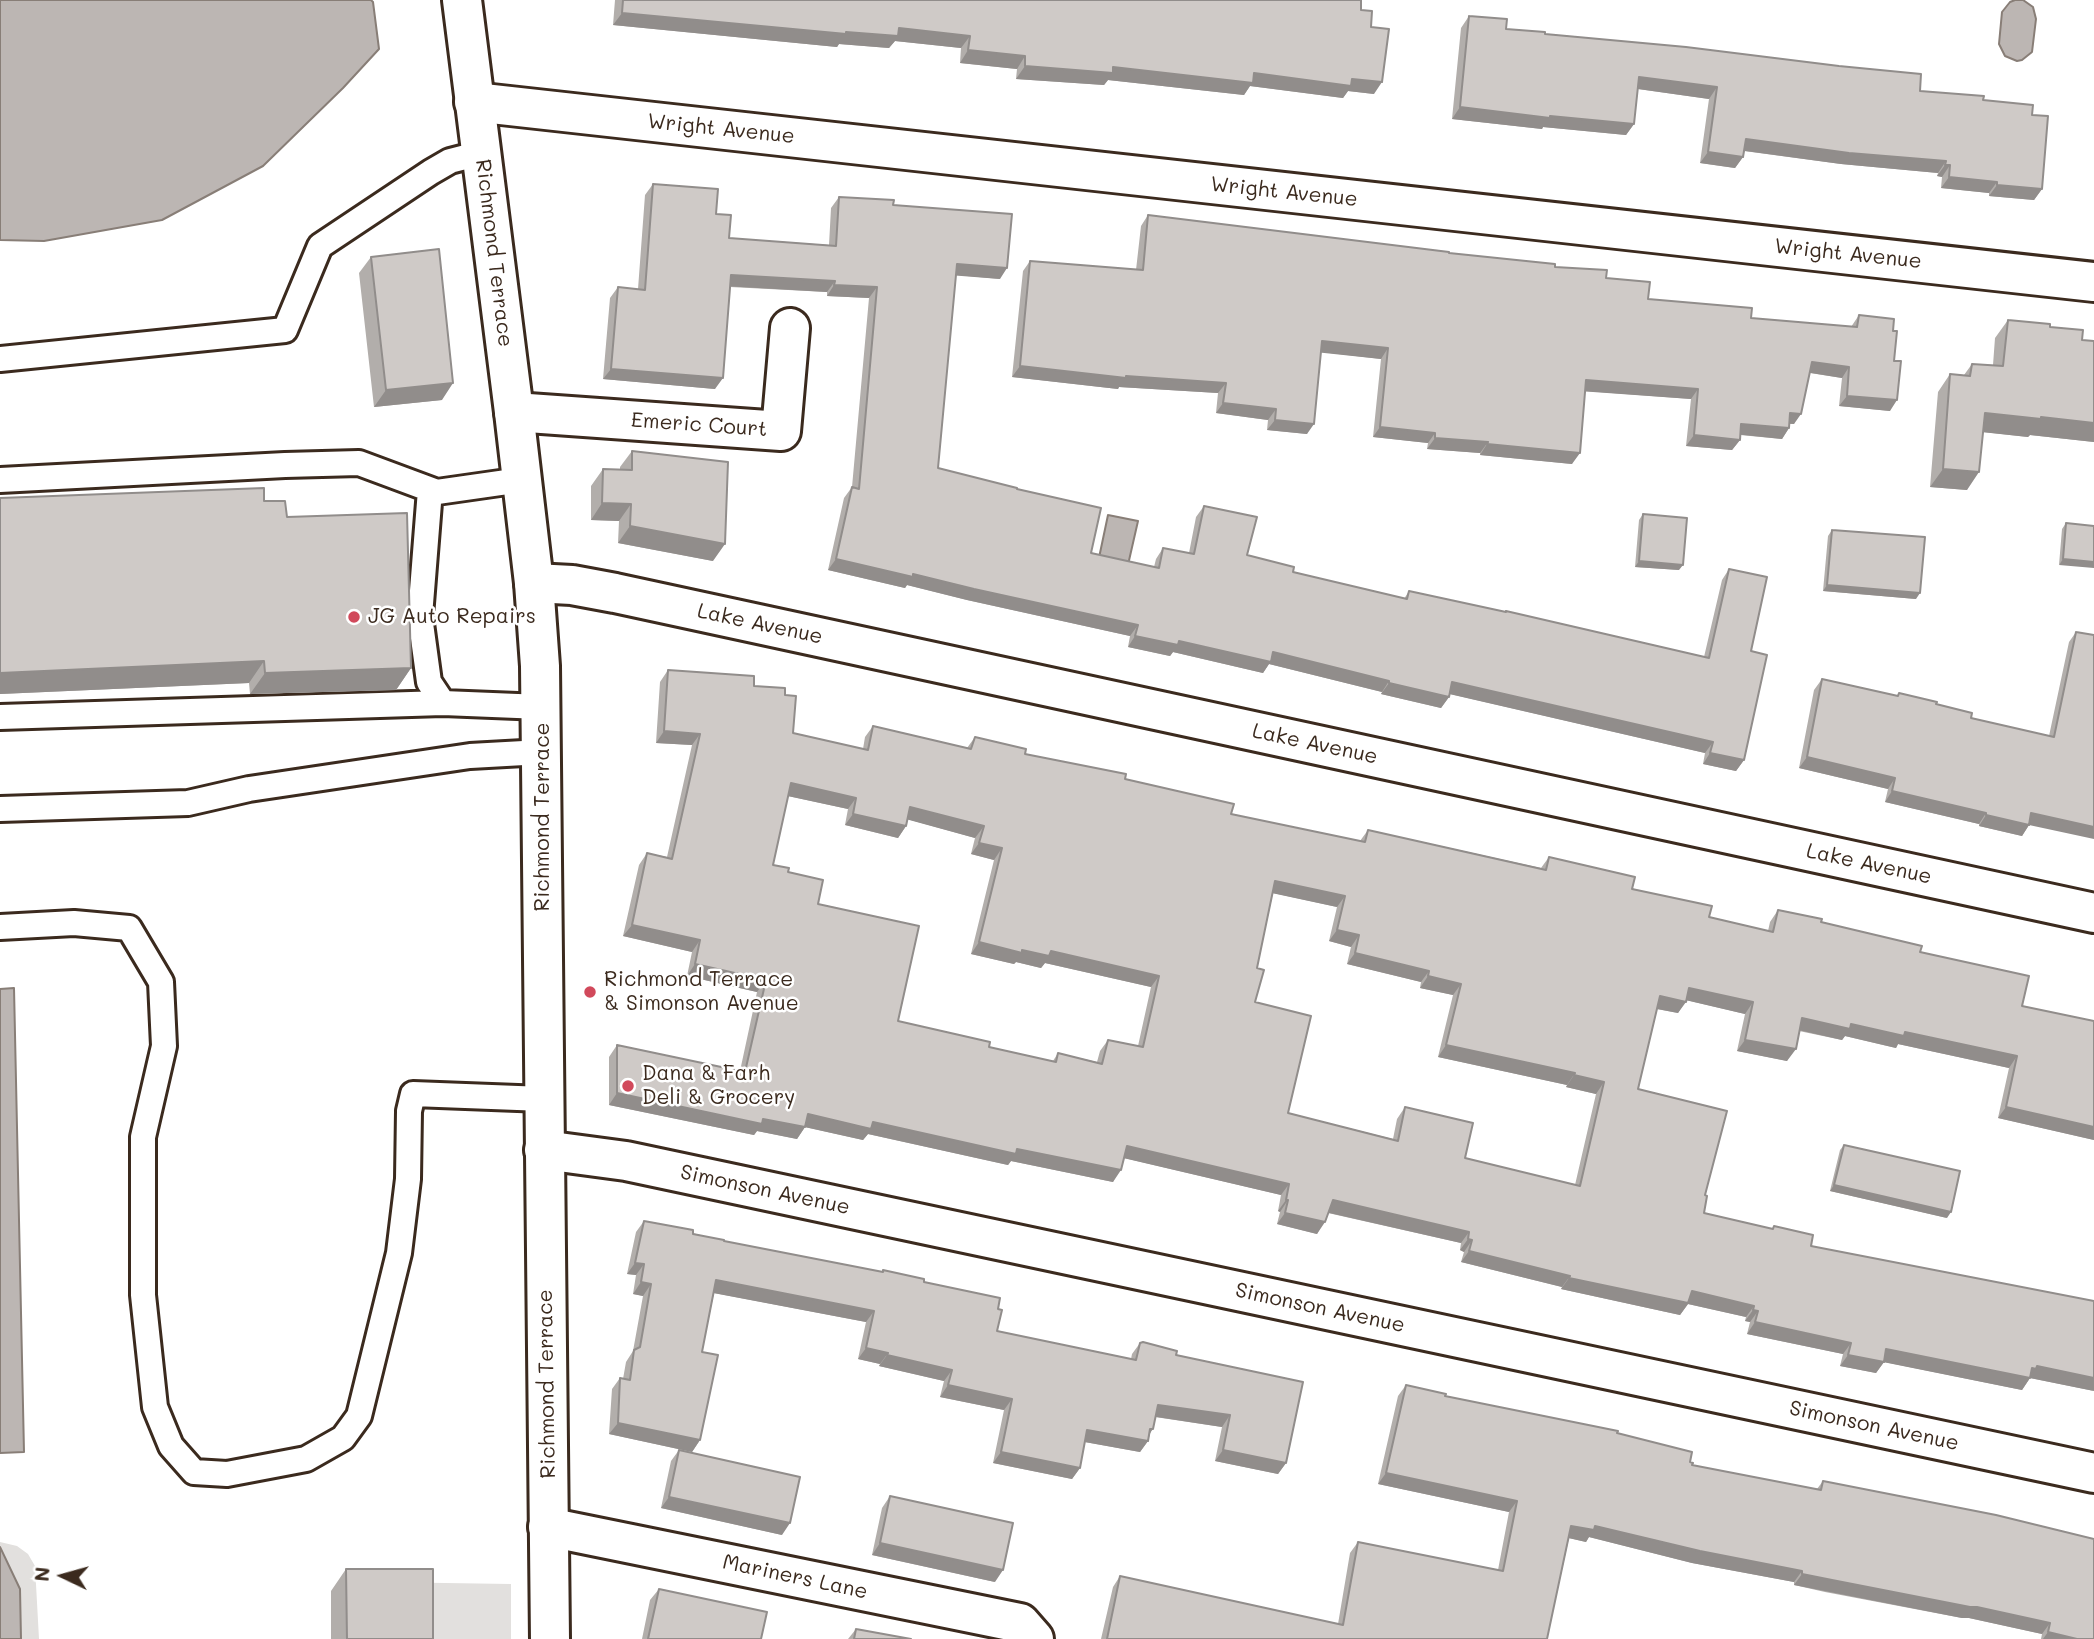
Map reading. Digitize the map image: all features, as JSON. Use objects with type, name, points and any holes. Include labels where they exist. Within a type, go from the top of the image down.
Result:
[{"type":"street","name":"Richmond Terrace","points":[[462,0],[534,583],[542,707],[550,1639]]},
{"type":"street","name":"Wright Avenue","points":[[474,102],[2094,282]]},
{"type":"street","name":"Emeric Court","points":[[514,412],[781,431],[790,328]]},
{"type":"street","name":"Lake Avenue","points":[[534,583],[572,585],[615,593],[2094,913]]},
{"type":"street","name":"Simonson Avenue","points":[[544,1150],[626,1161],[2094,1473]]},
{"type":"street","name":"Mariners Lane","points":[[548,1527],[1020,1623],[1034,1639]]},
{"type":"lane","points":[[0,359],[285,330],[320,246],[450,161],[481,153]]},
{"type":"lane","points":[[0,480],[359,463],[437,492],[521,480]]},
{"type":"lane","points":[[430,490],[420,616],[429,682],[443,704]]},
{"type":"lane","points":[[0,717],[443,704],[542,707]]},
{"type":"lane","points":[[0,809],[188,803],[249,789],[470,756],[542,752]]},
{"type":"lane","points":[[0,927],[74,923],[129,928],[161,982],[164,1046],[143,1137],[143,1295],[155,1407],[171,1446],[194,1472],[227,1474],[306,1459],[343,1438],[359,1416],[399,1253],[408,1178],[409,1111],[413,1094],[544,1099]]},
{"type":"shaded area","points":[[0,0],[371,0],[379,49],[263,166],[162,220],[44,241],[0,240]]},
{"type":"shaded area","points":[[2015,0],[2023,0],[2033,7],[2036,19],[2032,52],[2017,61],[2005,56],[1999,44],[2002,12]]},
{"type":"shaded area","points":[[1108,515],[1138,521],[1125,578],[1096,572]]},
{"type":"shaded area","points":[[14,988],[24,1452],[0,1453],[0,989]]},
{"type":"shaded area","points":[[0,1542],[17,1546],[28,1554],[35,1566],[39,1639],[21,1639],[20,1589]]},
{"type":"shaded area","points":[[0,1547],[20,1589],[21,1639],[0,1639]]},
{"type":"shaded area","points":[[379,1582],[511,1584],[511,1639],[418,1639]]},
{"type":"building","points":[[623,0],[1361,0],[1361,10],[1372,11],[1371,27],[1389,29],[1382,82],[1352,79],[1351,86],[1254,73],[1253,83],[1113,67],[1113,73],[1025,66],[1025,56],[968,50],[970,36],[899,28],[898,36],[846,34],[622,13]]},
{"type":"building","points":[[1469,16],[1507,19],[1506,29],[1921,74],[1920,91],[1984,96],[1983,100],[2033,105],[2032,115],[2048,116],[2042,189],[1949,177],[1950,165],[1945,165],[1946,161],[1849,153],[1746,139],[1743,157],[1708,152],[1717,87],[1639,77],[1634,124],[1550,118],[1460,107]]},
{"type":"building","points":[[653,184],[718,189],[716,214],[731,215],[729,238],[836,246],[839,197],[894,200],[893,205],[1012,214],[1007,268],[957,264],[938,468],[1101,508],[1091,553],[1159,568],[1163,548],[1194,554],[1204,506],[1257,517],[1247,555],[1294,567],[1293,572],[1407,599],[1409,591],[1506,611],[1709,658],[1729,569],[1767,577],[1751,651],[1767,655],[1744,760],[1710,753],[1713,742],[1452,682],[1449,697],[1273,652],[1271,662],[1179,641],[1178,645],[1135,636],[1138,625],[836,559],[852,487],[859,489],[877,287],[834,285],[835,281],[731,275],[723,378],[611,369],[618,287],[645,290]]},
{"type":"building","points":[[1148,215],[1555,264],[1555,267],[1607,270],[1606,278],[1650,282],[1648,299],[1752,308],[1751,318],[1857,327],[1859,315],[1894,319],[1893,331],[1897,331],[1894,361],[1901,361],[1897,400],[1847,396],[1849,367],[1812,362],[1801,414],[1790,413],[1789,428],[1741,424],[1740,440],[1694,435],[1698,389],[1586,380],[1580,453],[1435,438],[1435,433],[1380,427],[1388,348],[1322,341],[1314,424],[1275,420],[1276,409],[1223,403],[1226,383],[1126,378],[1020,366],[1030,261],[1143,270]]},
{"type":"building","points":[[439,249],[453,383],[386,390],[371,257]]},
{"type":"building","points":[[2008,320],[2083,330],[2082,340],[2094,341],[2094,423],[1985,413],[1979,472],[1943,469],[1950,374],[1970,376],[1972,364],[2003,366]]},
{"type":"building","points":[[632,451],[728,462],[725,544],[630,526],[631,504],[602,503],[603,469],[632,470]]},
{"type":"building","points":[[264,488],[264,501],[285,501],[287,517],[407,513],[411,668],[265,673],[264,661],[0,673],[0,498]]},
{"type":"building","points":[[1643,514],[1687,518],[1683,565],[1639,561]]},
{"type":"building","points":[[2066,523],[2094,526],[2094,562],[2063,559]]},
{"type":"building","points":[[1832,530],[1925,537],[1920,593],[1827,585]]},
{"type":"building","points":[[2076,632],[2094,635],[2094,827],[2031,813],[2029,825],[1986,815],[1892,791],[1895,778],[1807,757],[1822,679],[1937,702],[1936,704],[1972,713],[1971,718],[2054,737]]},
{"type":"building","points":[[668,670],[754,676],[754,686],[785,688],[785,695],[796,696],[793,733],[868,750],[873,726],[971,749],[975,737],[1026,749],[1025,754],[1126,774],[1125,779],[1234,804],[1231,814],[1365,842],[1368,830],[1546,870],[1549,857],[1635,877],[1632,889],[1712,906],[1709,917],[1773,932],[1778,910],[1922,946],[1920,952],[2029,976],[2022,1006],[2094,1021],[2094,1127],[2006,1107],[2017,1056],[1905,1032],[1904,1036],[1851,1024],[1850,1029],[1802,1018],[1796,1049],[1745,1040],[1753,1002],[1689,988],[1686,1002],[1660,996],[1638,1089],[1727,1111],[1705,1195],[1704,1213],[1813,1235],[1811,1246],[2094,1301],[2094,1378],[2037,1366],[2036,1369],[2032,1368],[2030,1378],[1886,1349],[1884,1362],[1848,1355],[1851,1343],[1755,1322],[1758,1311],[1753,1310],[1754,1306],[1692,1291],[1688,1303],[1569,1278],[1570,1276],[1469,1251],[1472,1240],[1468,1239],[1469,1232],[1333,1200],[1325,1222],[1285,1213],[1289,1184],[1127,1146],[1121,1170],[1017,1149],[1016,1154],[873,1122],[871,1129],[808,1114],[805,1127],[763,1119],[762,1124],[617,1093],[617,1045],[745,1072],[766,980],[695,964],[700,940],[632,925],[647,853],[672,859],[700,734],[664,731]],"holes":[[[791,783],[856,798],[853,814],[906,826],[910,807],[984,826],[979,843],[1002,848],[979,942],[1022,953],[1022,950],[1049,956],[1051,951],[1159,976],[1143,1047],[1108,1040],[1102,1064],[1058,1053],[1056,1062],[989,1047],[990,1042],[898,1021],[919,926],[818,904],[823,880],[788,872],[789,868],[773,865]],[[1275,881],[1345,896],[1337,930],[1359,935],[1355,953],[1429,971],[1428,976],[1461,984],[1446,1045],[1575,1073],[1574,1075],[1604,1082],[1580,1186],[1465,1158],[1473,1123],[1405,1107],[1398,1141],[1288,1113],[1311,1016],[1255,1002],[1264,970],[1257,968]]]},
{"type":"building","points":[[1844,1145],[1960,1171],[1951,1212],[1834,1185]]},
{"type":"building","points":[[644,1221],[693,1230],[693,1234],[724,1241],[883,1270],[924,1279],[924,1282],[1000,1298],[998,1309],[1002,1310],[997,1331],[1136,1360],[1140,1343],[1143,1342],[1177,1351],[1176,1355],[1303,1382],[1286,1463],[1223,1450],[1230,1415],[1158,1405],[1148,1441],[1087,1430],[1080,1468],[1001,1452],[1012,1399],[948,1385],[952,1370],[866,1348],[874,1311],[716,1280],[702,1352],[718,1355],[700,1440],[618,1423],[620,1378],[630,1380],[634,1350],[640,1347],[651,1284],[641,1282],[644,1264],[635,1263]]},
{"type":"building","points":[[1406,1385],[1446,1394],[1445,1396],[1618,1431],[1617,1433],[1692,1452],[1692,1465],[1821,1490],[1823,1481],[1996,1515],[2094,1539],[2094,1639],[2077,1639],[2048,1632],[2050,1623],[1977,1607],[1802,1574],[1802,1571],[1700,1551],[1595,1526],[1594,1530],[1571,1526],[1547,1639],[1107,1639],[1120,1576],[1343,1625],[1358,1542],[1503,1571],[1517,1501],[1386,1473]]},
{"type":"building","points":[[679,1450],[800,1477],[790,1523],[669,1497]]},
{"type":"building","points":[[890,1496],[1013,1523],[1003,1570],[880,1543]]},
{"type":"building","points":[[346,1569],[433,1569],[433,1639],[347,1639]]},
{"type":"building","points":[[659,1589],[767,1612],[761,1639],[648,1639]]},
{"type":"building","points":[[856,1629],[911,1639],[854,1639]]},
{"type":"place","name":"JG Auto Repairs","points":[[354,617]]},
{"type":"place","name":"Richmond Terrace & Simonson Avenue","points":[[590,992]]},
{"type":"place","name":"Dana & Farh Deli & Grocery","points":[[628,1086]]}]
